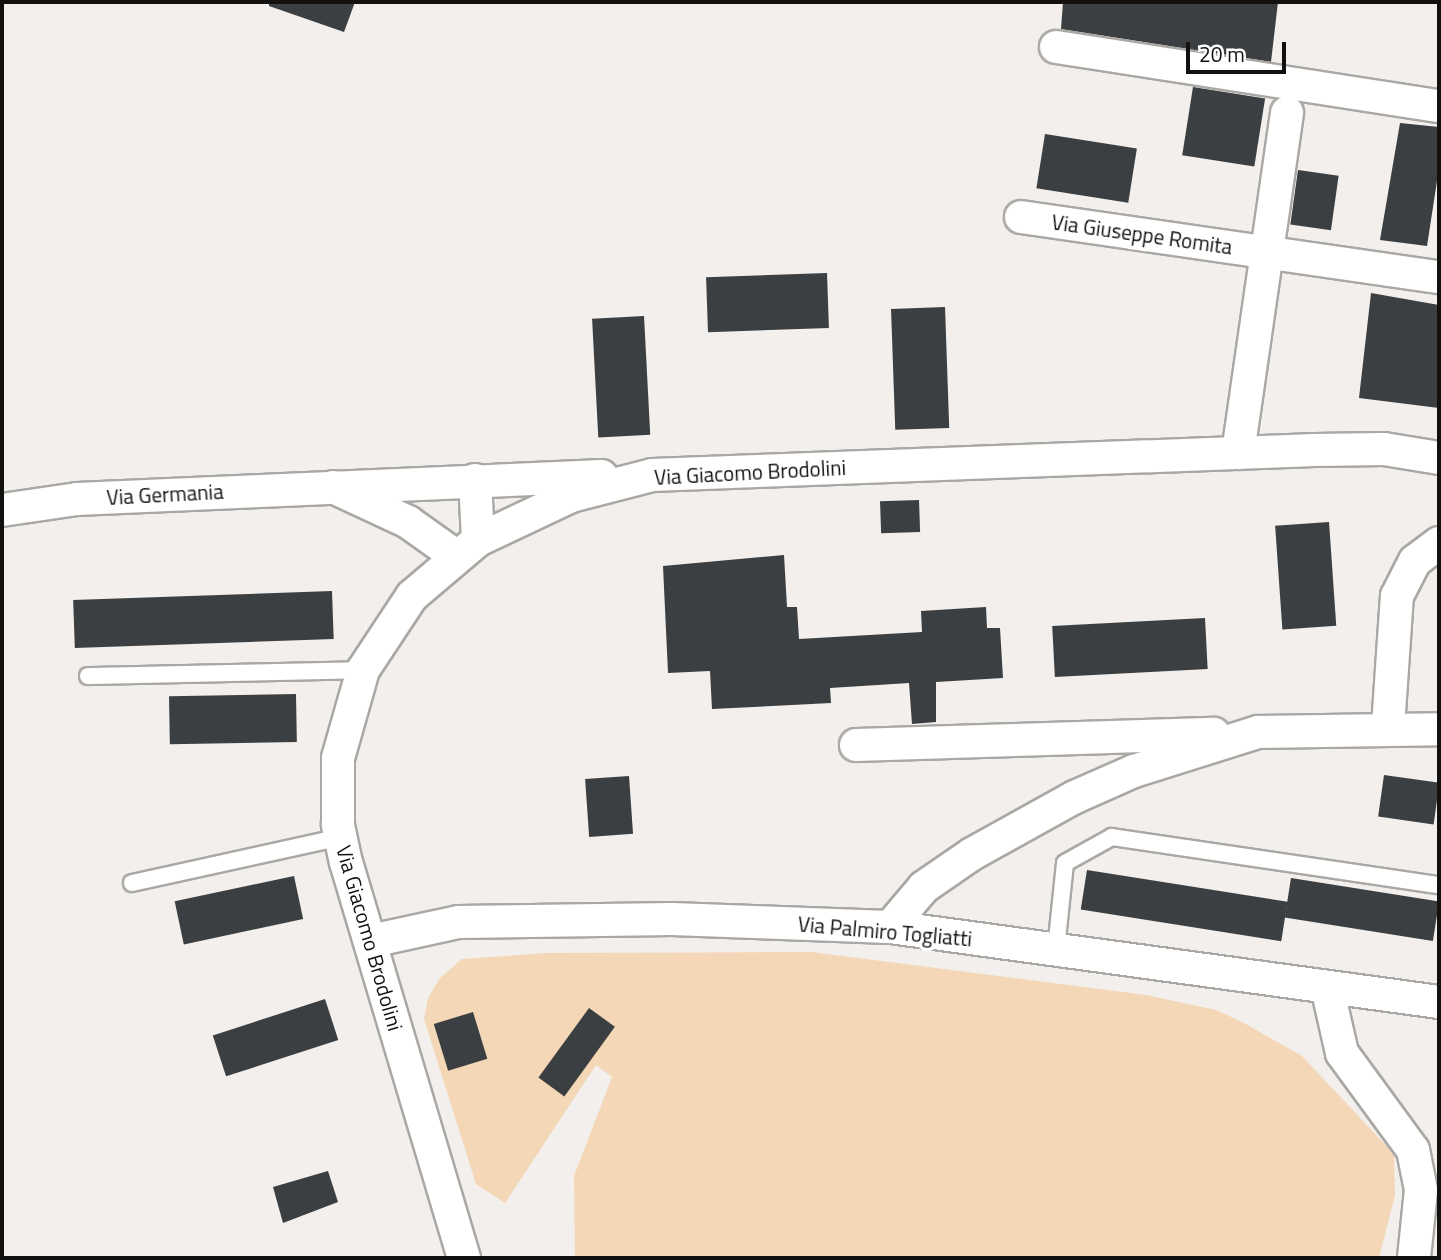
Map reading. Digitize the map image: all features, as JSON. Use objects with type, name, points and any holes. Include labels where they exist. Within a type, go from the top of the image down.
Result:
[{"type":"street","points":[[1056,47],[1439,106]]},
{"type":"street","points":[[1238,453],[1264,250],[1287,113]]},
{"type":"street","name":"Via Giuseppe Romita","points":[[1021,217],[1439,276]]},
{"type":"street","name":"Via Giacomo Brodolini","points":[[464,1258],[341,837],[338,758],[363,670],[412,596],[467,549],[572,496],[652,475],[1384,449],[1439,458]]},
{"type":"street","name":"Via Germania","points":[[2,510],[77,499],[329,485],[652,475]]},
{"type":"street","points":[[329,485],[467,549],[475,480]]},
{"type":"street","points":[[1388,727],[1397,596],[1415,561],[1439,543]]},
{"type":"street","points":[[856,745],[1388,727],[1439,729]]},
{"type":"street","points":[[890,927],[924,887],[1023,824],[1135,771],[1258,732]]},
{"type":"street","name":"Via Palmiro Togliatti","points":[[371,941],[459,922],[672,919],[890,927],[1439,1002]]},
{"type":"street","points":[[1327,987],[1342,1053],[1413,1150],[1421,1190],[1414,1258]]},
{"type":"lane","points":[[88,676],[363,670]]},
{"type":"lane","points":[[132,883],[341,837]]},
{"type":"lane","points":[[1056,949],[1065,863],[1112,837],[1439,885]]},
{"type":"shaded area","points":[[811,952],[1146,995],[1216,1010],[1244,1023],[1302,1056],[1394,1154],[1395,1195],[1379,1258],[575,1258],[574,1176],[612,1077],[596,1065],[505,1203],[476,1184],[424,1019],[428,998],[440,978],[462,959],[548,953]]},
{"type":"building","points":[[269,2],[355,2],[344,32],[269,6]]},
{"type":"building","points":[[1063,2],[1278,2],[1271,62],[1061,29]]},
{"type":"building","points":[[1193,87],[1265,98],[1254,167],[1182,155]]},
{"type":"building","points":[[1400,123],[1439,127],[1439,168],[1427,246],[1380,240]]},
{"type":"building","points":[[1045,134],[1137,149],[1128,203],[1036,188]]},
{"type":"building","points":[[1298,170],[1339,176],[1331,230],[1290,224]]},
{"type":"building","points":[[827,273],[829,328],[708,332],[706,277]]},
{"type":"building","points":[[1371,293],[1439,305],[1439,408],[1359,398]]},
{"type":"building","points":[[945,307],[949,428],[895,430],[891,309]]},
{"type":"building","points":[[644,316],[650,435],[598,438],[592,319]]},
{"type":"building","points":[[919,500],[920,532],[881,533],[880,501]]},
{"type":"building","points":[[1329,522],[1336,626],[1282,630],[1275,526]]},
{"type":"building","points":[[784,555],[787,607],[797,607],[799,639],[922,632],[921,611],[986,607],[987,628],[1000,628],[1003,678],[936,682],[936,722],[912,724],[909,683],[830,688],[831,703],[712,709],[710,671],[668,673],[663,566]]},
{"type":"building","points":[[332,591],[334,639],[75,648],[73,600]]},
{"type":"building","points":[[1205,618],[1208,669],[1055,677],[1052,626]]},
{"type":"building","points":[[296,694],[297,742],[170,744],[169,696]]},
{"type":"building","points":[[1384,775],[1439,783],[1434,824],[1378,817]]},
{"type":"building","points":[[629,776],[633,834],[589,837],[585,779]]},
{"type":"building","points":[[1087,870],[1288,902],[1281,941],[1081,910]]},
{"type":"building","points":[[294,876],[303,919],[184,944],[175,901]]},
{"type":"building","points":[[1291,878],[1439,901],[1433,941],[1285,918]]},
{"type":"building","points":[[325,999],[338,1040],[226,1076],[213,1035]]},
{"type":"building","points":[[589,1008],[615,1027],[564,1096],[538,1078]]},
{"type":"building","points":[[473,1012],[487,1059],[448,1071],[434,1024]]},
{"type":"building","points":[[328,1171],[338,1202],[283,1223],[273,1187]]}]
